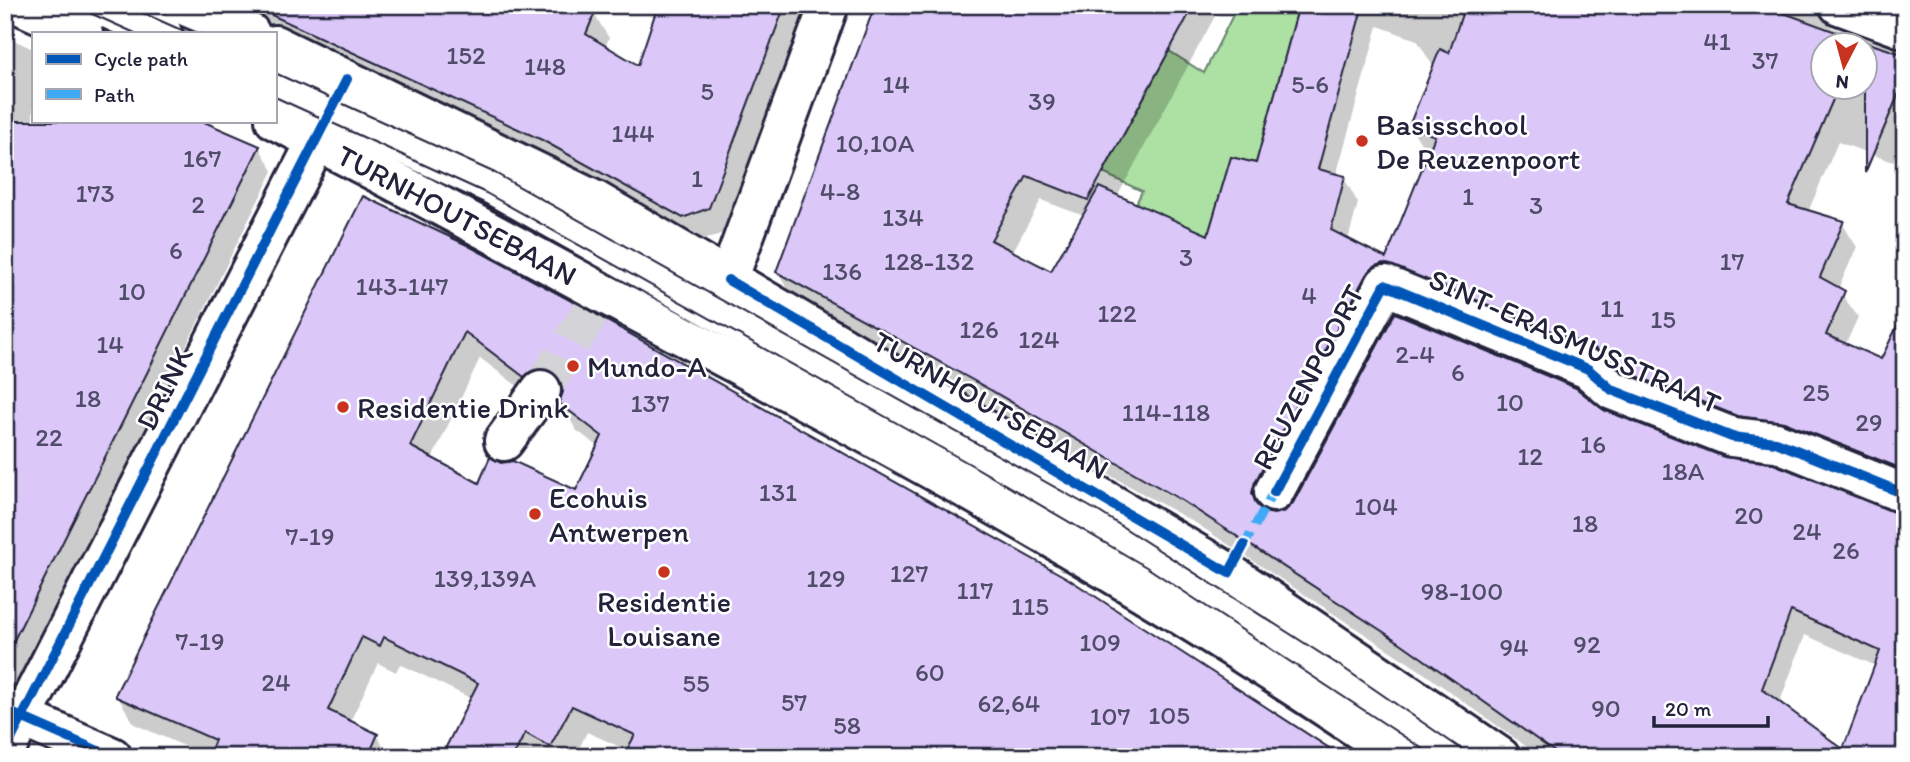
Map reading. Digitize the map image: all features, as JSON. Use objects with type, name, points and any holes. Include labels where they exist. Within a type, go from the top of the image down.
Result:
[{"type":"main road","points":[[20,5],[81,32]]},
{"type":"main road","points":[[99,5],[160,32]]},
{"type":"main road","points":[[183,5],[248,32]]},
{"type":"main road","points":[[740,364],[718,299],[829,5]]},
{"type":"main road","points":[[1839,5],[1905,29]]},
{"type":"main road","name":"TURNHOUTSEBAAN","points":[[276,46],[401,183],[597,302],[740,364],[1067,544],[1205,627],[1400,757]]},
{"type":"main road","points":[[276,85],[332,110]]},
{"type":"main road","name":"TURNHOUTSEBAAN","points":[[276,120],[332,110],[570,187],[718,299],[1228,573],[1500,757]]},
{"type":"main road","name":"DRINK","points":[[5,751],[14,714],[332,110]]},
{"type":"main road","name":"REUZENPOORT","points":[[1273,492],[1385,285]]},
{"type":"main road","name":"SINT-ERASMUSSTRAAT","points":[[1385,285],[1588,369],[1612,390],[1732,436],[1776,442],[1905,494]]},
{"type":"main road","points":[[718,299],[1096,523],[1317,664],[1454,757]]},
{"type":"main road","points":[[504,441],[541,390]]},
{"type":"main road","points":[[14,714],[112,757]]},
{"type":"green space","points":[[1238,5],[1299,5],[1256,163],[1231,158],[1208,235],[1136,204],[1142,191],[1103,173],[1169,51],[1204,73]]},
{"type":"building","points":[[250,5],[598,5],[586,34],[638,65],[658,5],[785,5],[709,208],[683,218],[542,140]]},
{"type":"building","points":[[875,5],[1194,5],[1088,200],[1027,176],[991,240],[1051,271],[1099,187],[1208,235],[1231,157],[1256,163],[1299,5],[1363,5],[1318,169],[1345,176],[1331,230],[1386,258],[1435,136],[1409,126],[1440,49],[1449,53],[1465,5],[1762,5],[1836,32],[1808,32],[1808,102],[1832,102],[1788,204],[1844,221],[1820,277],[1845,291],[1826,335],[1881,359],[1905,310],[1905,470],[1784,422],[1737,416],[1624,371],[1596,349],[1383,263],[1373,267],[1366,275],[1255,482],[1252,493],[1256,504],[1264,512],[1274,514],[1285,511],[1293,503],[1395,313],[1576,388],[1604,410],[1724,457],[1771,463],[1905,515],[1905,736],[1896,757],[1562,757],[1402,644],[1181,500],[987,388],[776,272]],"holes":[[[1791,611],[1880,651],[1843,749],[1762,689]]]},
{"type":"building","points":[[1878,46],[1905,55],[1905,79],[1865,173],[1865,102],[1878,102]]},
{"type":"building","points":[[5,121],[204,122],[260,146],[5,658]]},
{"type":"building","points":[[363,196],[467,245],[566,298],[1067,578],[1343,757],[623,757],[635,735],[572,706],[550,747],[525,733],[513,757],[441,757],[478,683],[384,637],[380,646],[362,637],[328,710],[378,734],[368,757],[208,757],[215,740],[116,697]],"holes":[[[465,332],[524,377],[533,370],[543,368],[554,373],[561,382],[563,392],[559,403],[602,436],[576,490],[513,461],[501,463],[490,457],[479,483],[410,446]]]},
{"type":"tunnel","points":[[541,390],[591,312]]},
{"type":"tram line","points":[[72,5],[133,32]]},
{"type":"tram line","points":[[125,5],[186,32]]},
{"type":"tram line","points":[[276,73],[495,173],[1101,513],[1345,669],[1473,757]]},
{"type":"tram line","points":[[276,97],[486,193],[970,464],[1148,568],[1435,757]]},
{"type":"marked path","points":[[1242,550],[1275,488]]},
{"type":"cycle path","points":[[5,751],[347,79]]},
{"type":"cycle path","points":[[728,280],[1229,573],[1244,545]]},
{"type":"cycle path","points":[[1274,492],[1385,285],[1588,369],[1612,390],[1732,437],[1776,442],[1905,494]]},
{"type":"cycle path","points":[[5,710],[112,757]]},
{"type":"place","name":"Basisschool De Reuzenpoort","points":[[1362,141]]},
{"type":"place","name":"Mundo-A","points":[[573,366]]},
{"type":"place","name":"Residentie Drink","points":[[343,407]]},
{"type":"place","name":"Ecohuis Antwerpen","points":[[535,514]]},
{"type":"place","name":"Residentie Louisane","points":[[664,572]]}]
